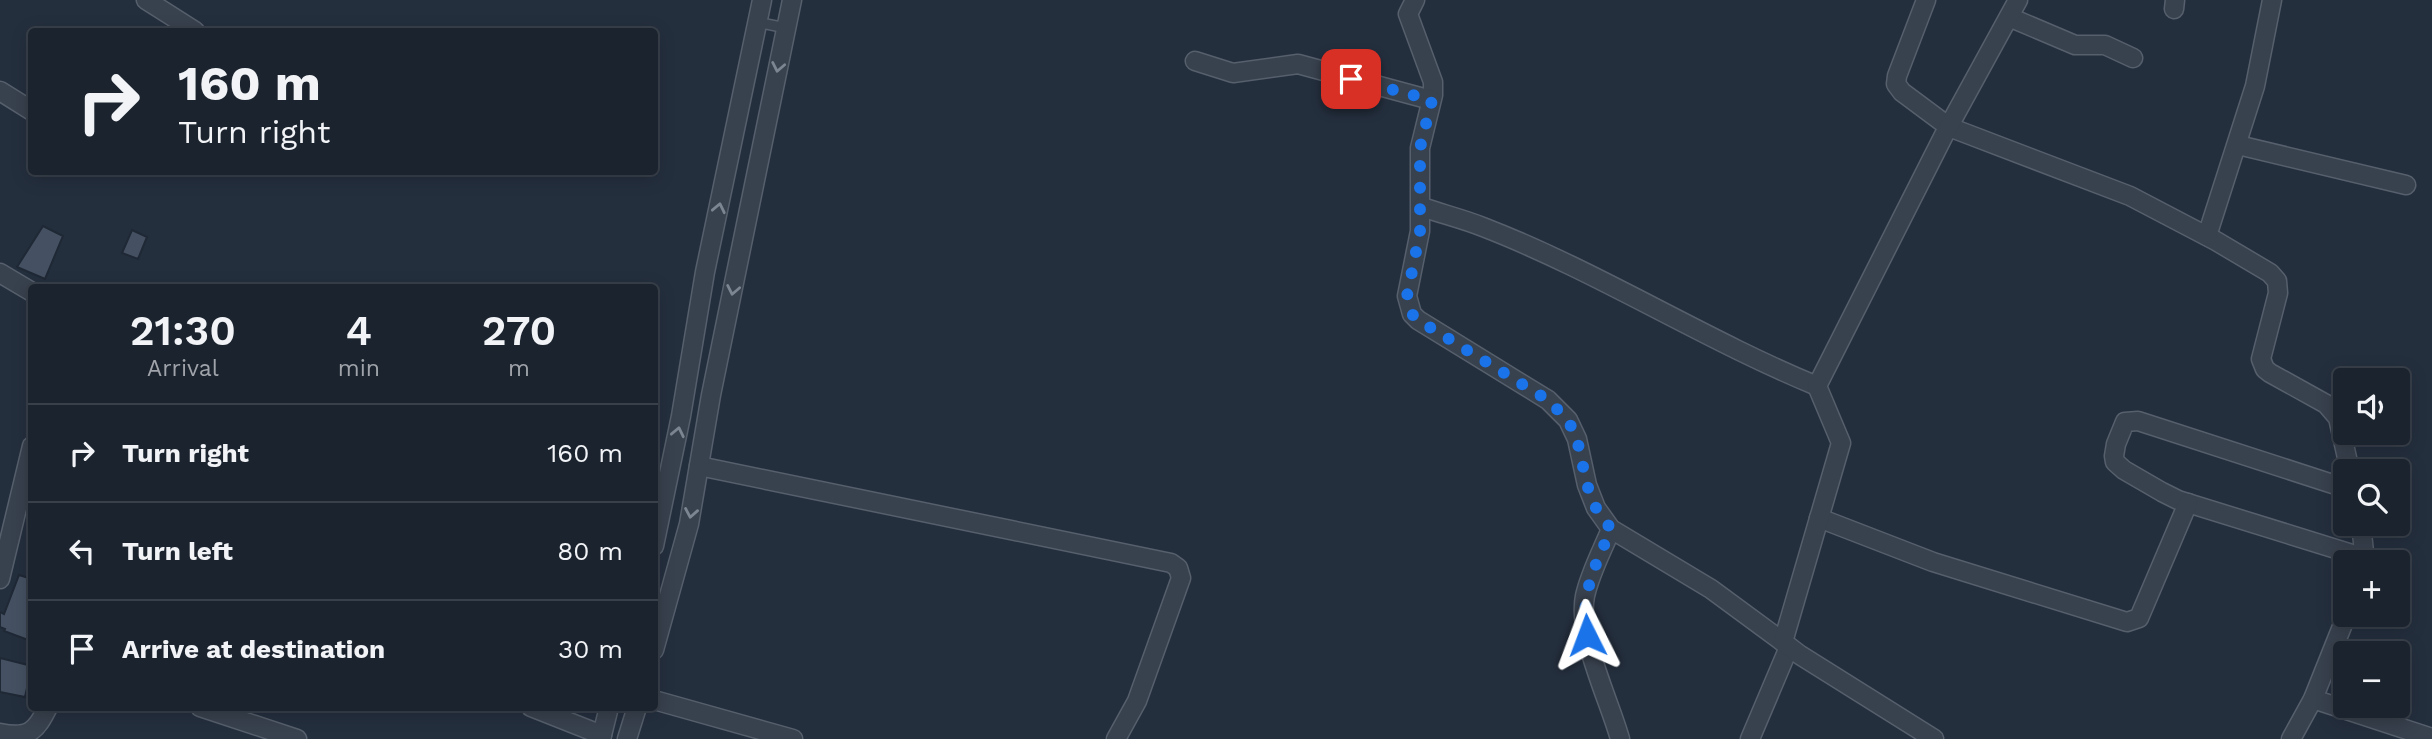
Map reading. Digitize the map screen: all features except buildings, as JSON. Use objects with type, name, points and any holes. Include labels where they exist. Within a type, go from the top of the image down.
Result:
[{"type":"street","points":[[146,0],[189,28]]},
{"type":"street","points":[[658,521],[705,272],[762,0]]},
{"type":"street","points":[[658,636],[689,524],[792,0]]},
{"type":"street","points":[[1415,0],[1408,14],[1433,82],[1432,100],[1420,148],[1420,232],[1407,296],[1412,314],[1548,400],[1568,420],[1577,439],[1587,485],[1596,508],[1611,529],[1711,589],[1786,645],[1934,739]]},
{"type":"street","points":[[1926,0],[1896,84],[1902,92],[1949,127],[2130,196],[2207,236],[2275,278],[2278,293],[2262,364],[2270,373],[2326,404],[2333,411],[2338,418],[2347,459]]},
{"type":"street","points":[[1817,386],[1949,127],[2018,0]]},
{"type":"street","points":[[2207,236],[2255,86],[2272,0]]},
{"type":"street","points":[[2009,17],[2075,45],[2105,45],[2133,58]]},
{"type":"street","points":[[1195,61],[1233,73],[1298,64],[1432,100]]},
{"type":"street","points":[[0,91],[28,108]]},
{"type":"street","points":[[2238,145],[2406,185]]},
{"type":"street","points":[[1422,207],[1483,226],[1525,245],[1766,365],[1817,386],[1841,443],[1786,645],[1750,739]]},
{"type":"street","points":[[0,273],[28,290]]},
{"type":"street","points":[[2333,484],[2138,421],[2125,422],[2113,456],[2123,470],[2162,492],[2334,550]]},
{"type":"street","points":[[0,579],[28,463]]},
{"type":"street","points":[[699,466],[1171,563],[1178,568],[1181,578],[1137,701],[1116,739]]},
{"type":"street","points":[[1819,518],[1933,562],[2127,622],[2139,618],[2189,503]]},
{"type":"street","points":[[1611,529],[1590,582],[1583,614],[1587,635],[1620,739]]},
{"type":"street","points":[[2291,739],[2313,699],[2342,627]]},
{"type":"street","points":[[2313,699],[2432,738]]},
{"type":"street","points":[[658,701],[793,739]]},
{"type":"street","points":[[0,733],[17,738],[32,733],[46,711]]},
{"type":"street","points":[[212,711],[297,739]]},
{"type":"street","points":[[540,711],[602,737],[609,711]]},
{"type":"street","points":[[627,739],[636,711]]},
{"type":"lane","points":[[757,22],[786,28]]},
{"type":"route","points":[[1351,79],[1432,100],[1420,148],[1420,232],[1407,296],[1412,314],[1548,400],[1568,420],[1577,439],[1587,485],[1596,508],[1611,529],[1585,597],[1583,614],[1587,635]]}]
